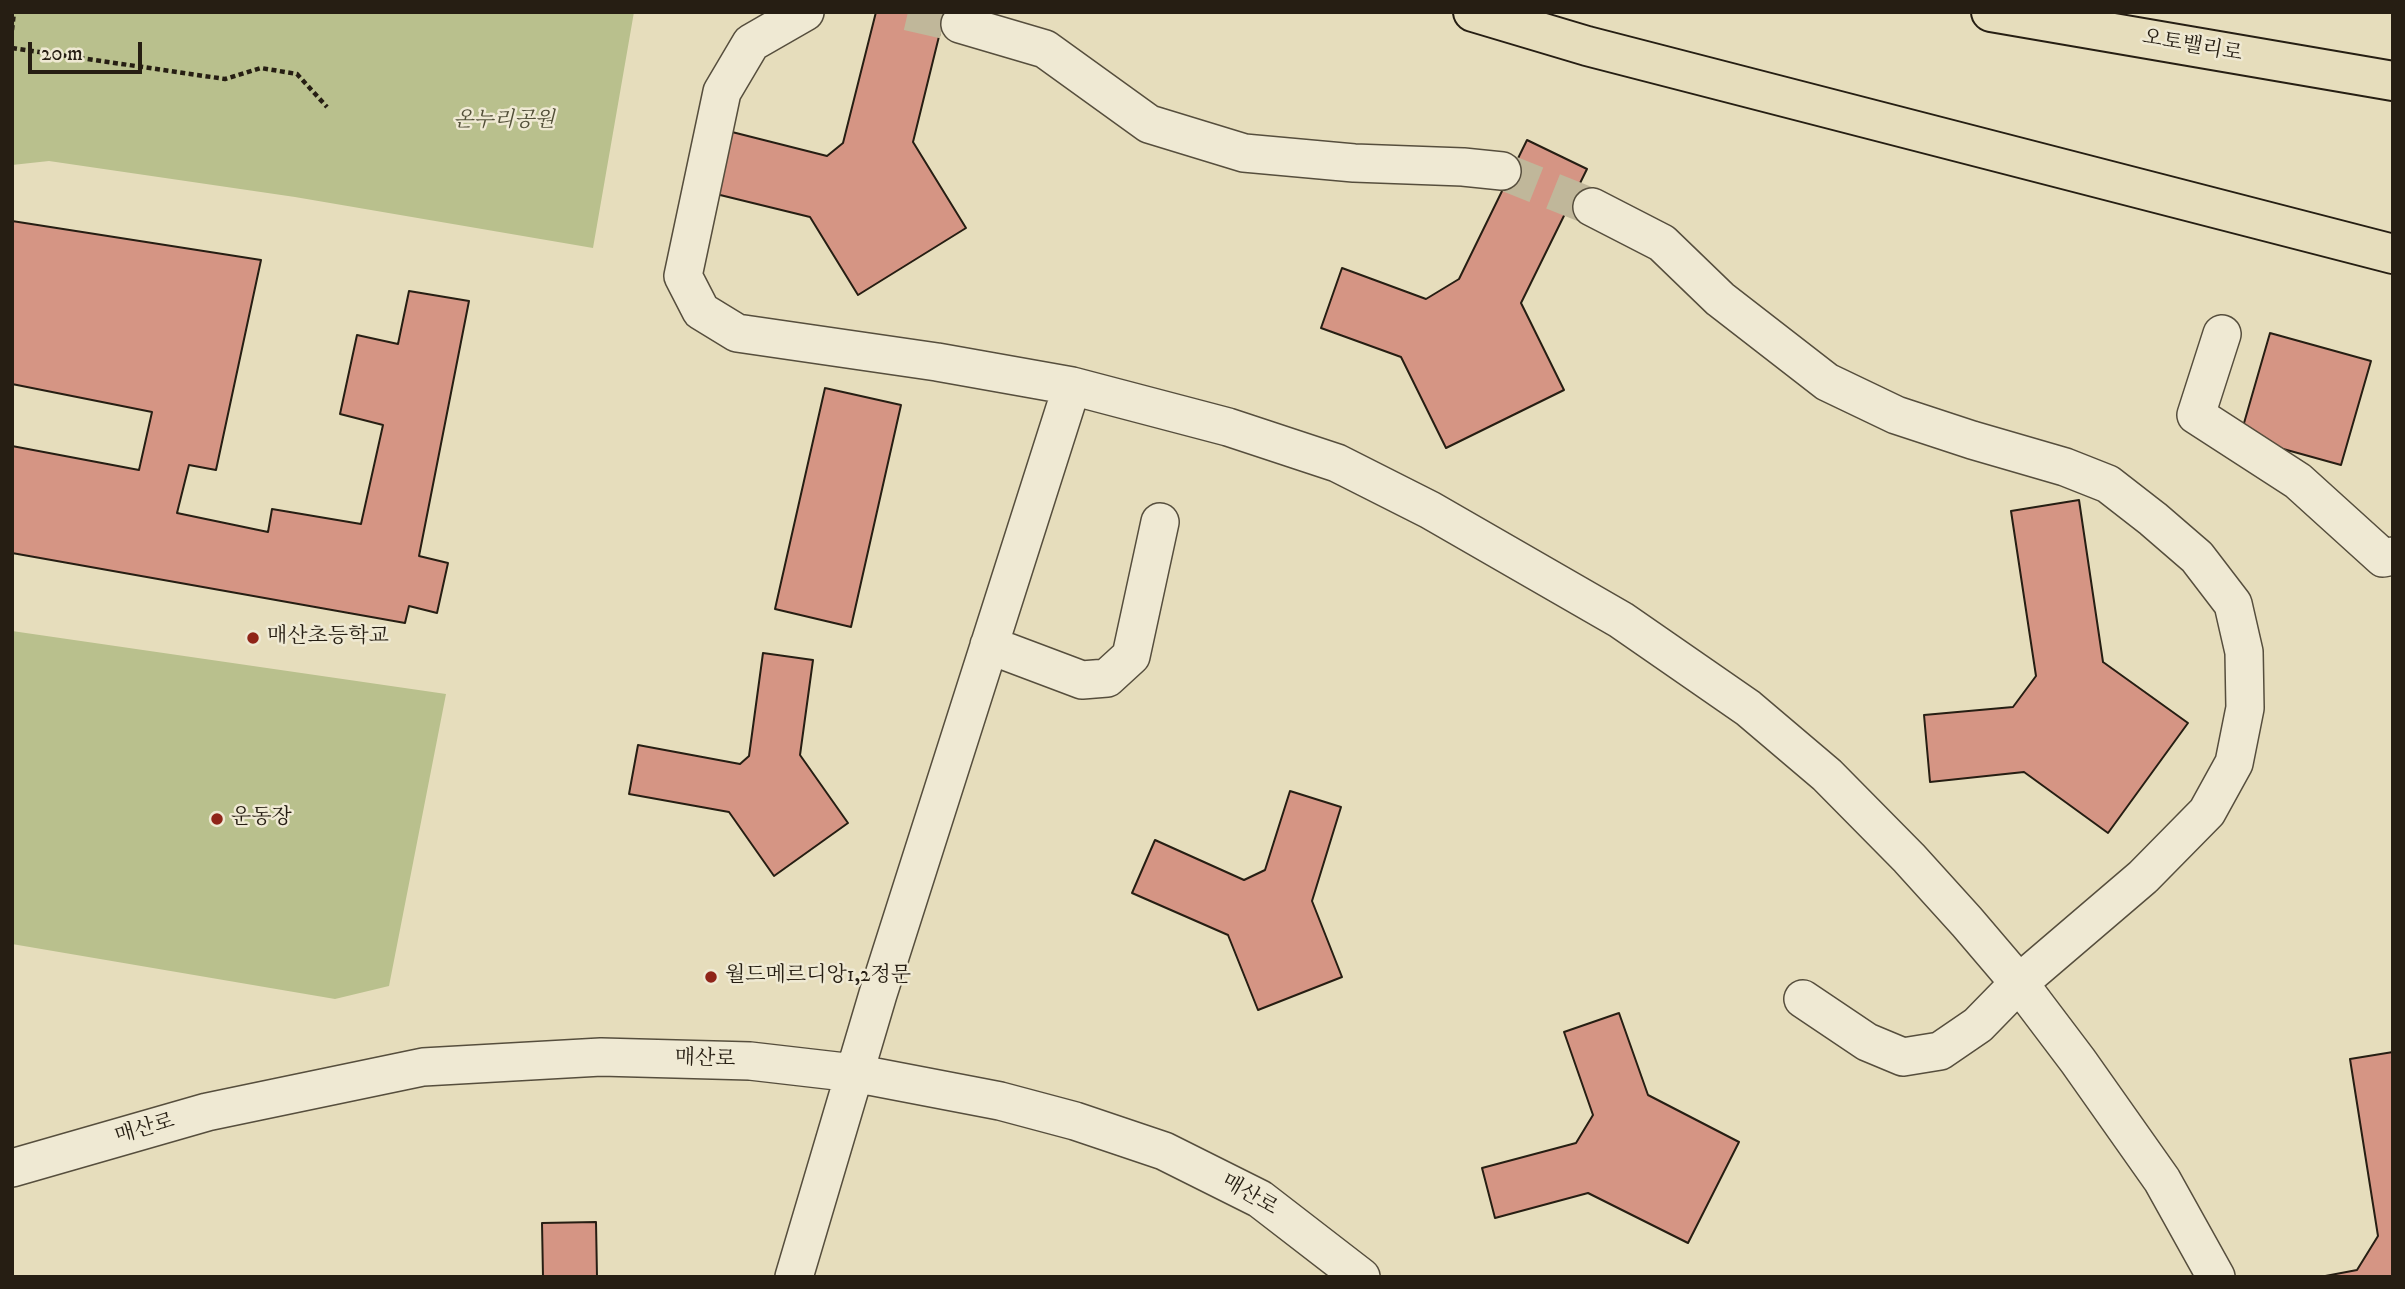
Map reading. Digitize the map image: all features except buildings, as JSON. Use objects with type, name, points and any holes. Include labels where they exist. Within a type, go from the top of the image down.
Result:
[{"type":"highway","points":[[1473,12],[1587,46],[2393,254]]},
{"type":"highway","name":"오토밸리로","points":[[1991,12],[2393,81]]},
{"type":"highway","points":[[2343,241],[2393,275]]},
{"type":"street","points":[[805,12],[751,43],[722,92],[683,276],[701,311],[737,334],[937,362],[1072,386],[1228,426],[1337,463],[1430,510],[1621,620],[1748,708],[1827,775],[1909,858],[2019,983],[2078,1061],[2162,1180],[2216,1277]]},
{"type":"street","points":[[960,24],[1045,49],[1149,124],[1244,153],[1354,163],[1463,167],[1502,172]]},
{"type":"street","points":[[1592,206],[1662,243],[1720,299],[1827,383],[1896,415],[2065,467],[2108,484],[2197,557],[2232,604],[2244,652],[2245,708],[2234,763],[2207,812],[2143,877],[2019,983],[1978,1025],[1940,1051],[1903,1057],[1867,1042],[1803,999]]},
{"type":"street","points":[[2222,334],[2196,415],[2298,481],[2383,558],[2393,556]]},
{"type":"street","points":[[794,1277],[854,1073],[1072,386]]},
{"type":"street","points":[[989,645],[1082,680],[1107,678],[1130,656],[1160,522]]},
{"type":"street","name":"매산로","points":[[12,1168],[207,1112],[424,1067],[601,1056],[750,1061],[854,1073],[1000,1101],[1075,1121],[1164,1151],[1260,1199],[1361,1277]]},
{"type":"path","points":[[12,30],[14,12]]},
{"type":"path","points":[[12,48],[225,79],[261,68],[297,74],[327,107]]},
{"type":"green space","name":"온누리공원","points":[[12,12],[634,12],[593,248],[295,197],[49,161],[12,165]]},
{"type":"green space","name":"운동장","points":[[12,631],[446,694],[389,986],[335,999],[12,944]]},
{"type":"tunnel","points":[[908,12],[960,24]]},
{"type":"tunnel","points":[[1502,171],[1592,207]]},
{"type":"place","name":"매산초등학교","points":[[253,638]]},
{"type":"place","name":"운동장","points":[[217,819]]},
{"type":"place","name":"월드메르디앙1,2정문","points":[[711,977]]}]
